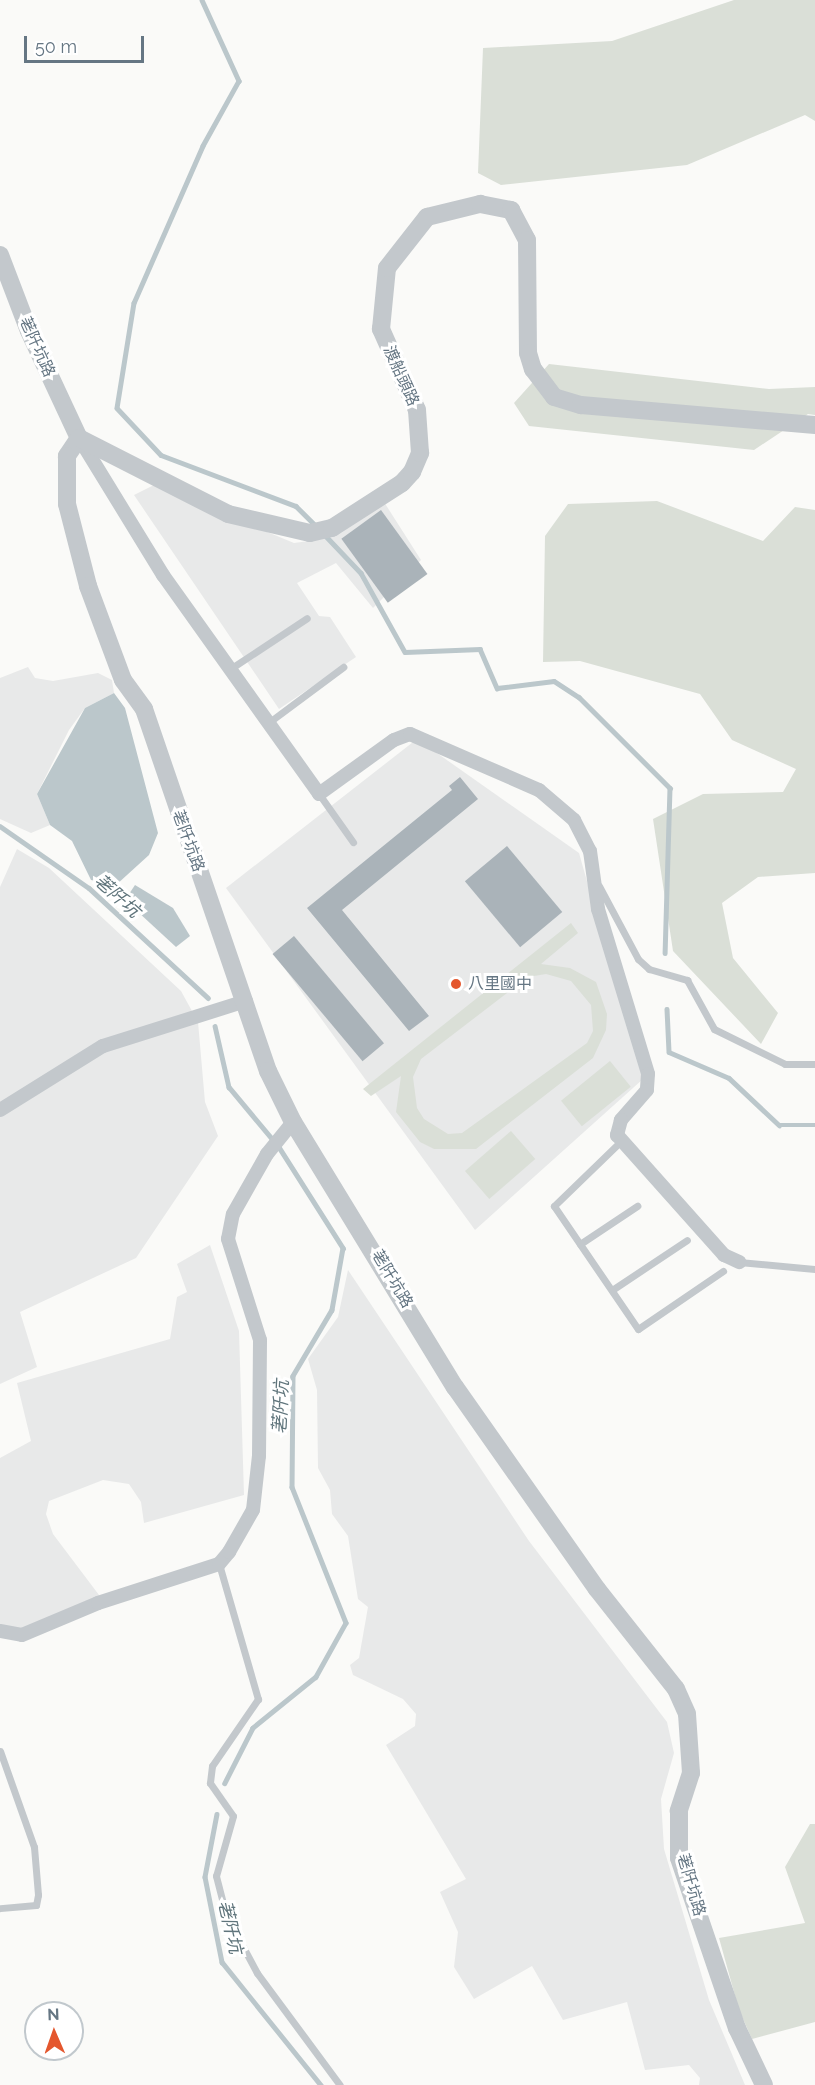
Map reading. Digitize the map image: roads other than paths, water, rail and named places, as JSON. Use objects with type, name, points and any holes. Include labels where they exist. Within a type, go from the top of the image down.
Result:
[{"type":"street","name":"渡船頭路","points":[[79,438],[228,514],[310,533],[332,528],[402,483],[412,472],[420,453],[417,410],[381,329],[383,279],[401,247],[427,217],[452,208],[480,204],[511,210],[519,220],[527,240],[528,353],[533,369],[554,397],[581,405],[815,425]]},
{"type":"street","name":"荖阡坑路","points":[[0,255],[28,331],[79,438],[163,575],[319,794]]},
{"type":"street","name":"荖阡坑路","points":[[79,438],[67,456],[67,504],[88,586],[123,681],[144,709],[288,1128],[461,1397],[597,1589],[676,1689],[687,1714],[693,1748],[692,1773],[679,1811],[679,1858],[737,2028],[763,2083]]},
{"type":"street","points":[[319,794],[394,740],[410,734],[539,790],[561,805],[584,837],[598,909],[648,1074],[642,1099],[617,1127],[620,1142],[724,1255],[739,1262]]},
{"type":"street","points":[[0,1110],[103,1046],[246,1001]]},
{"type":"street","points":[[0,1631],[22,1635],[98,1603],[219,1564],[252,1510],[259,1456],[260,1340],[228,1239],[233,1214],[268,1152],[288,1128]]},
{"type":"lane","points":[[230,669],[307,618]]},
{"type":"lane","points":[[268,723],[344,667]]},
{"type":"lane","points":[[319,794],[354,842]]},
{"type":"lane","points":[[592,873],[638,959],[649,969],[687,980],[714,1029],[785,1064],[815,1064]]},
{"type":"lane","points":[[620,1142],[554,1206],[638,1329],[723,1271]]},
{"type":"lane","points":[[580,1244],[637,1206]]},
{"type":"lane","points":[[612,1290],[687,1240]]},
{"type":"lane","points":[[739,1262],[815,1269]]},
{"type":"lane","points":[[219,1564],[258,1699],[212,1766],[210,1783],[233,1816],[216,1876],[226,1915],[257,1973],[340,2085]]},
{"type":"lane","points":[[0,1750],[34,1847],[38,1895],[36,1905],[0,1908]]},
{"type":"waterway","points":[[202,0],[239,81],[203,146],[134,303],[117,408],[161,455],[296,506],[316,526]]},
{"type":"waterway","points":[[324,534],[361,573],[405,652],[480,649],[497,688],[554,681],[579,697],[670,788],[665,953]]},
{"type":"waterway","name":"荖阡坑","points":[[0,826],[89,888],[208,998]]},
{"type":"waterway","points":[[667,1009],[669,1052],[729,1078],[779,1125],[815,1125]]},
{"type":"waterway","name":"荖阡坑","points":[[215,1026],[229,1087],[279,1147],[343,1248],[332,1310],[293,1376],[292,1487],[346,1623],[316,1677],[253,1728],[225,1783]]},
{"type":"waterway","name":"荖阡坑","points":[[217,1814],[205,1877],[222,1962],[321,2085]]},
{"type":"place","name":"八里國中","points":[[456,984]]}]
